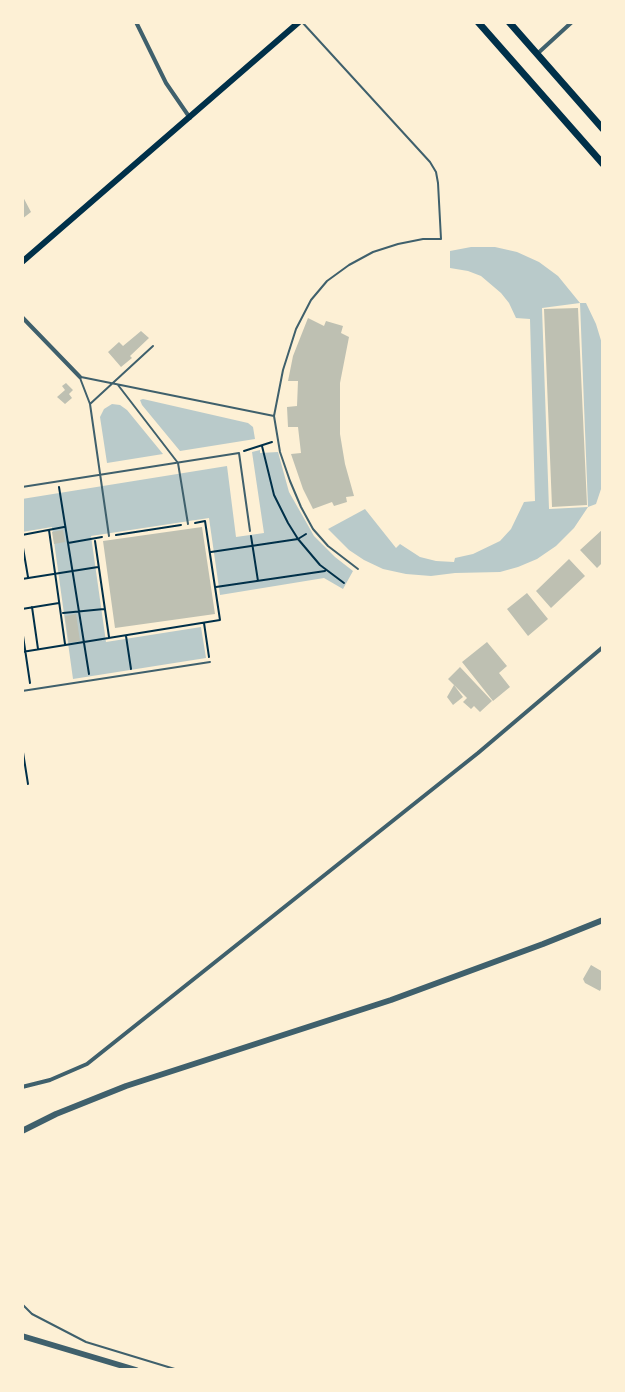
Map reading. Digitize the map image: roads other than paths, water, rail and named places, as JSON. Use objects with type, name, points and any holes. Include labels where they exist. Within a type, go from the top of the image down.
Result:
[{"type":"main road","points":[[22,262],[301,22]]},
{"type":"main road","points":[[478,22],[603,164]]},
{"type":"main road","points":[[509,22],[603,129]]},
{"type":"street","points":[[136,22],[166,83],[190,118]]},
{"type":"street","points":[[537,54],[572,22]]},
{"type":"street","points":[[22,317],[80,377]]},
{"type":"street","points":[[22,1087],[50,1080],[87,1064],[478,753],[603,647]]},
{"type":"street","points":[[22,1131],[76,1105],[126,1086],[391,1000],[603,920]]},
{"type":"street","points":[[22,1336],[136,1370]]},
{"type":"lane","points":[[301,22],[430,162],[438,183],[441,239],[423,239],[373,252],[327,281],[311,300],[288,352],[274,416],[290,481],[313,529],[328,546],[358,569]]},
{"type":"lane","points":[[90,404],[153,346]]},
{"type":"lane","points":[[80,377],[274,416]]},
{"type":"lane","points":[[80,377],[90,404],[109,536]]},
{"type":"lane","points":[[118,384],[178,463],[188,524]]},
{"type":"lane","points":[[22,487],[239,453],[250,531]]},
{"type":"lane","points":[[22,691],[210,662]]},
{"type":"lane","points":[[22,1304],[32,1314],[86,1342],[178,1370]]}]
